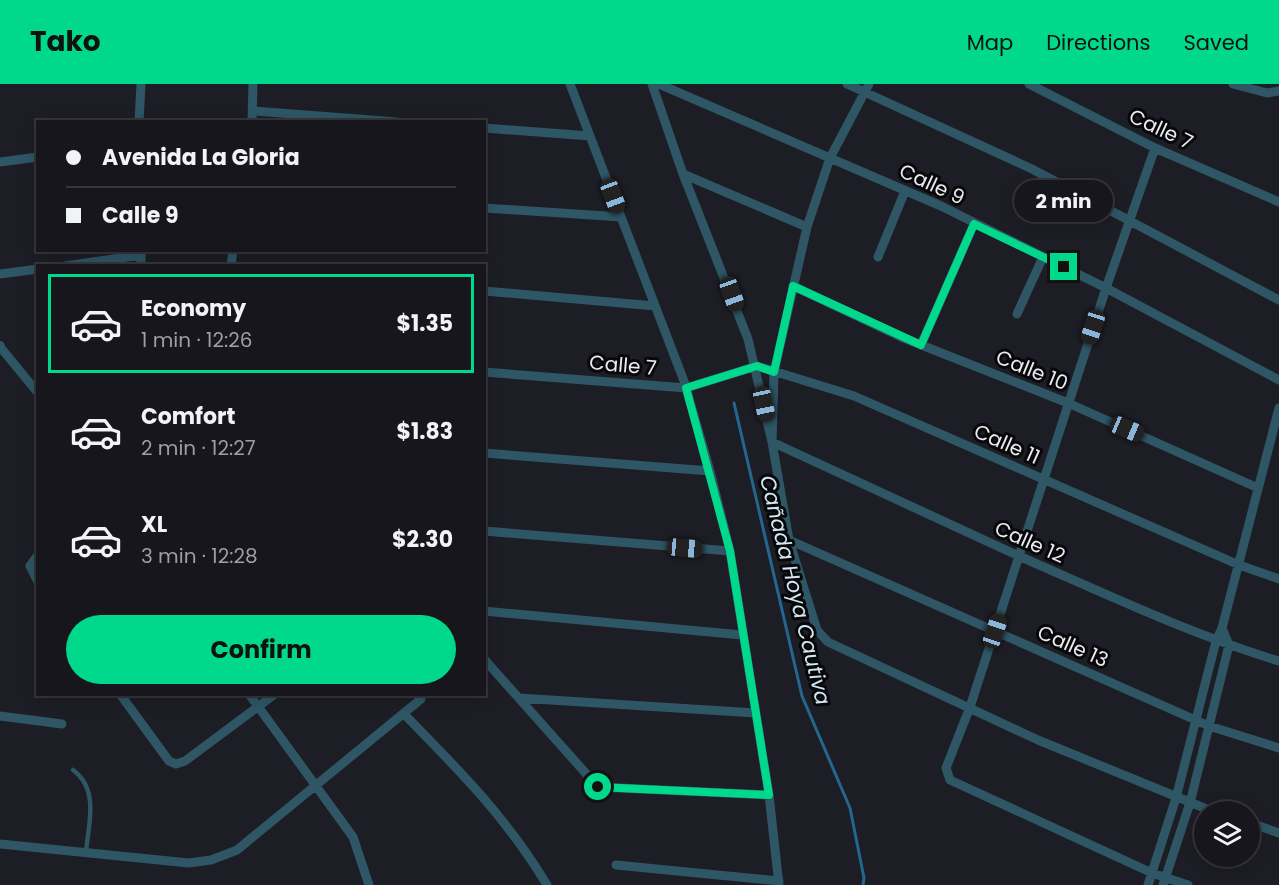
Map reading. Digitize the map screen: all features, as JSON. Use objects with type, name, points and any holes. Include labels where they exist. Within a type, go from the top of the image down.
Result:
[{"type":"street","points":[[139,120],[141,84]]},
{"type":"street","points":[[252,120],[253,84]]},
{"type":"street","points":[[570,84],[686,388],[710,471],[730,551],[769,795],[779,883],[616,865]]},
{"type":"street","points":[[652,84],[683,174],[724,272],[757,366],[789,540],[817,630],[828,642],[1038,740],[1194,804]]},
{"type":"street","name":"Calle 9","points":[[659,84],[905,190],[1106,288],[1279,380]]},
{"type":"street","points":[[847,84],[867,88],[980,144],[1130,219],[1279,300]]},
{"type":"street","name":"Calle 7","points":[[1029,84],[1045,87],[1155,148],[1279,202]]},
{"type":"street","points":[[1233,84],[1268,93],[1279,92]]},
{"type":"street","points":[[772,442],[774,372],[807,227],[830,158],[867,88]]},
{"type":"street","points":[[253,111],[371,120]]},
{"type":"street","points":[[486,128],[590,136]]},
{"type":"street","points":[[1155,148],[1106,288],[970,707],[946,768],[950,780],[1165,881],[1188,885]]},
{"type":"street","points":[[0,162],[36,157]]},
{"type":"street","points":[[683,174],[807,227]]},
{"type":"street","points":[[878,257],[905,190]]},
{"type":"street","points":[[486,208],[621,217]]},
{"type":"street","points":[[921,345],[974,224]]},
{"type":"street","points":[[77,264],[141,253]]},
{"type":"street","points":[[1017,314],[1043,257]]},
{"type":"street","points":[[0,274],[36,269]]},
{"type":"street","name":"Calle 10","points":[[793,286],[921,345],[1068,404],[1258,488]]},
{"type":"street","points":[[486,291],[655,306]]},
{"type":"street","points":[[0,348],[36,391]]},
{"type":"street","name":"Calle 7","points":[[486,372],[686,388],[757,366]]},
{"type":"street","name":"Calle 11","points":[[757,366],[854,396],[1239,565],[1279,579]]},
{"type":"street","points":[[1148,885],[1176,798],[1279,408]]},
{"type":"street","name":"Calle 12","points":[[772,442],[961,531],[1216,641],[1279,661]]},
{"type":"street","points":[[486,453],[710,471]]},
{"type":"street","points":[[486,531],[730,551]]},
{"type":"street","name":"Calle 13","points":[[789,540],[1196,721],[1279,748]]},
{"type":"street","points":[[36,558],[30,566],[36,578]]},
{"type":"street","points":[[486,611],[742,635]]},
{"type":"street","points":[[1165,881],[1190,803],[1229,645],[1222,628]]},
{"type":"street","points":[[486,662],[598,787],[769,795]]},
{"type":"street","points":[[121,696],[169,761],[176,764],[185,761],[272,696]]},
{"type":"street","points":[[250,696],[353,837],[368,880]]},
{"type":"street","points":[[519,698],[755,713]]},
{"type":"street","points":[[0,844],[189,863],[211,860],[237,850],[421,699]]},
{"type":"street","points":[[404,714],[484,795],[510,828],[547,885]]},
{"type":"street","points":[[0,716],[62,724]]},
{"type":"street","points":[[1260,826],[1279,833]]},
{"type":"lane","points":[[73,770],[84,778],[91,800],[86,851]]},
{"type":"waterway","name":"Cañada Hoya Cautiva","points":[[734,403],[802,696],[850,808],[864,878],[863,885]]},
{"type":"route","points":[[598,787],[769,795],[730,551],[686,388],[757,366],[774,372],[793,286],[921,345],[974,224],[1064,267]]}]
